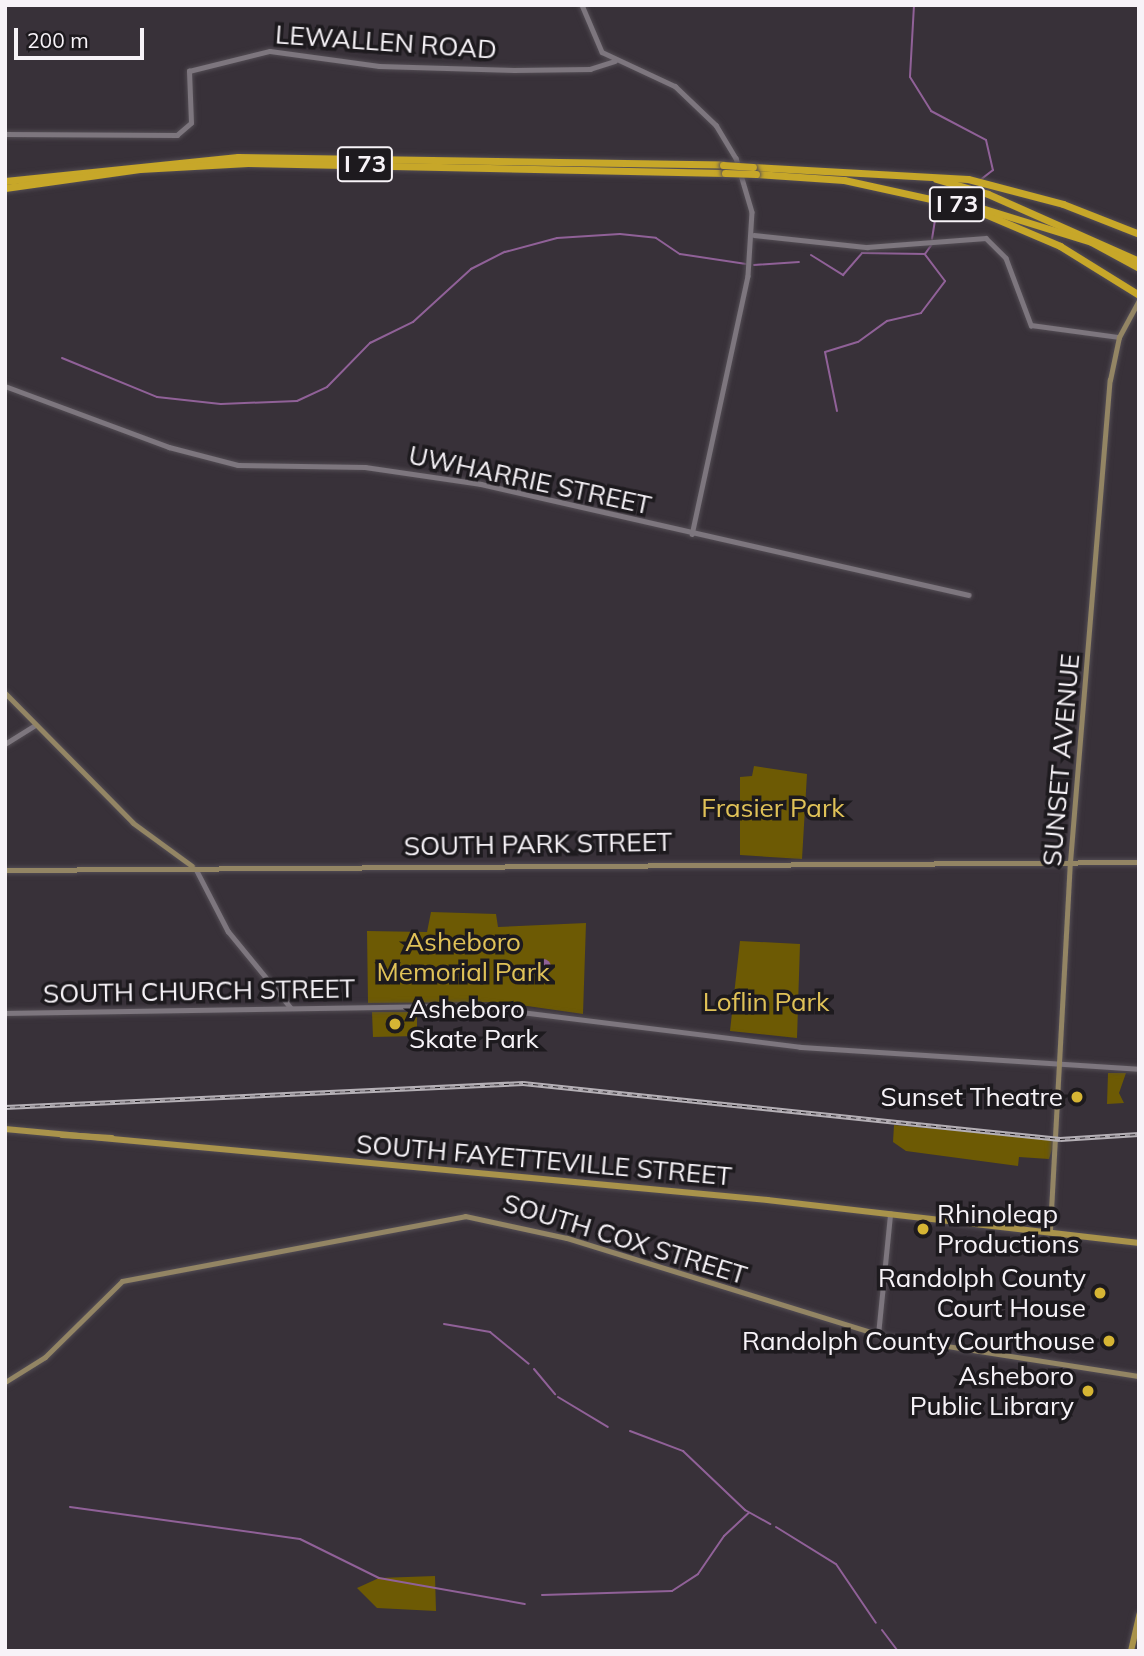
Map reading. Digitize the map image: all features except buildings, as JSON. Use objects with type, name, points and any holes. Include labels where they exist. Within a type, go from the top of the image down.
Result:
[{"type":"highway","name":"I 73","points":[[5,181],[138,162],[279,156],[754,170],[898,171],[1033,194],[1139,234]]},
{"type":"highway","name":"I 73","points":[[5,188],[248,163],[724,169]]},
{"type":"highway","name":"I 73","points":[[754,170],[844,180],[923,194],[1021,228],[1139,297]]},
{"type":"highway","points":[[898,171],[988,194],[1139,261]]},
{"type":"highway","points":[[923,194],[1057,229],[1139,268]]},
{"type":"main road","name":"SUNSET AVENUE","points":[[1051,1229],[1062,1065],[1070,862],[1119,337],[1139,297]]},
{"type":"main road","points":[[5,693],[34,726],[144,832],[196,868]]},
{"type":"main road","name":"SOUTH PARK STREET","points":[[5,870],[1139,862]]},
{"type":"main road","name":"SOUTH FAYETTEVILLE STREET","points":[[5,1129],[1051,1229],[1139,1243]]},
{"type":"main road","name":"SOUTH COX STREET","points":[[5,1382],[45,1357],[122,1281],[465,1216],[567,1238],[878,1335],[1139,1376]]},
{"type":"main road","points":[[1131,1651],[1139,1615]]},
{"type":"street","points":[[582,5],[592,41],[615,61],[675,86],[716,125],[744,181],[754,235],[692,534]]},
{"type":"street","name":"LEWALLEN ROAD","points":[[5,134],[177,135],[191,123],[189,71],[271,51],[379,66],[514,71],[590,69],[615,61]]},
{"type":"street","points":[[754,235],[867,247],[972,236],[994,243],[1006,258],[1023,314],[1037,328],[1119,337]]},
{"type":"street","name":"UWHARRIE STREET","points":[[5,386],[169,447],[238,465],[389,470],[508,490],[692,534],[969,594]]},
{"type":"street","points":[[5,744],[34,726]]},
{"type":"street","points":[[196,868],[228,931],[291,1009]]},
{"type":"street","name":"SOUTH CHURCH STREET","points":[[5,1013],[474,1006],[800,1047],[1139,1069]]},
{"type":"street","points":[[878,1335],[890,1213]]},
{"type":"green space","name":"Frasier Park","points":[[754,766],[807,774],[802,859],[740,855],[740,777],[752,776]]},
{"type":"green space","name":"Asheboro Memorial Park","points":[[431,912],[496,914],[498,927],[586,923],[583,1014],[500,1002],[368,1003],[367,931],[427,932]]},
{"type":"green space","name":"Loflin Park","points":[[740,941],[800,944],[797,1038],[730,1031]]},
{"type":"green space","name":"Asheboro Skate Park","points":[[372,1012],[417,1012],[417,1036],[373,1037]]},
{"type":"green space","points":[[1108,1073],[1126,1073],[1119,1093],[1124,1103],[1107,1104]]},
{"type":"green space","points":[[894,1125],[1055,1140],[1049,1159],[1019,1157],[1018,1166],[906,1151],[893,1142]]},
{"type":"green space","points":[[435,1576],[436,1611],[377,1608],[357,1588],[379,1578]]},
{"type":"shaded area","points":[[540,959],[546,959],[551,967],[549,973],[540,975],[535,970],[535,964]]},
{"type":"waterway","points":[[914,5],[910,77],[931,111],[986,140],[993,170],[980,180]]},
{"type":"waterway","points":[[956,201],[968,192]]},
{"type":"waterway","points":[[932,239],[935,219],[949,206]]},
{"type":"waterway","points":[[62,358],[157,397],[221,404],[297,401],[327,387],[370,343],[413,322],[471,269],[505,252],[557,238],[620,234],[656,238],[680,254],[746,264]]},
{"type":"waterway","points":[[837,411],[825,352],[858,342],[887,321],[921,313],[945,281],[925,254],[932,244]]},
{"type":"waterway","points":[[811,255],[843,275],[862,253],[925,254]]},
{"type":"waterway","points":[[754,265],[799,262]]},
{"type":"waterway","points":[[444,1324],[490,1332],[529,1364]]},
{"type":"waterway","points":[[534,1369],[555,1394]]},
{"type":"waterway","points":[[558,1397],[608,1427]]},
{"type":"waterway","points":[[630,1431],[683,1451],[745,1510],[770,1524]]},
{"type":"waterway","points":[[70,1507],[300,1539],[379,1578],[525,1604]]},
{"type":"waterway","points":[[542,1595],[672,1591],[698,1574],[724,1536],[749,1513]]},
{"type":"waterway","points":[[776,1527],[836,1564],[876,1623]]},
{"type":"waterway","points":[[882,1630],[898,1651]]},
{"type":"railway","points":[[5,1107],[523,1083],[1060,1139],[1139,1134]]},
{"type":"place","name":"Asheboro Skate Park","points":[[395,1024]]},
{"type":"place","name":"Sunset Theatre","points":[[1077,1097]]},
{"type":"place","name":"Rhinoleap Productions","points":[[923,1229]]},
{"type":"place","name":"Randolph County Court House","points":[[1100,1293]]},
{"type":"place","name":"Randolph County Courthouse","points":[[1109,1341]]},
{"type":"place","name":"Asheboro Public Library","points":[[1088,1391]]}]
